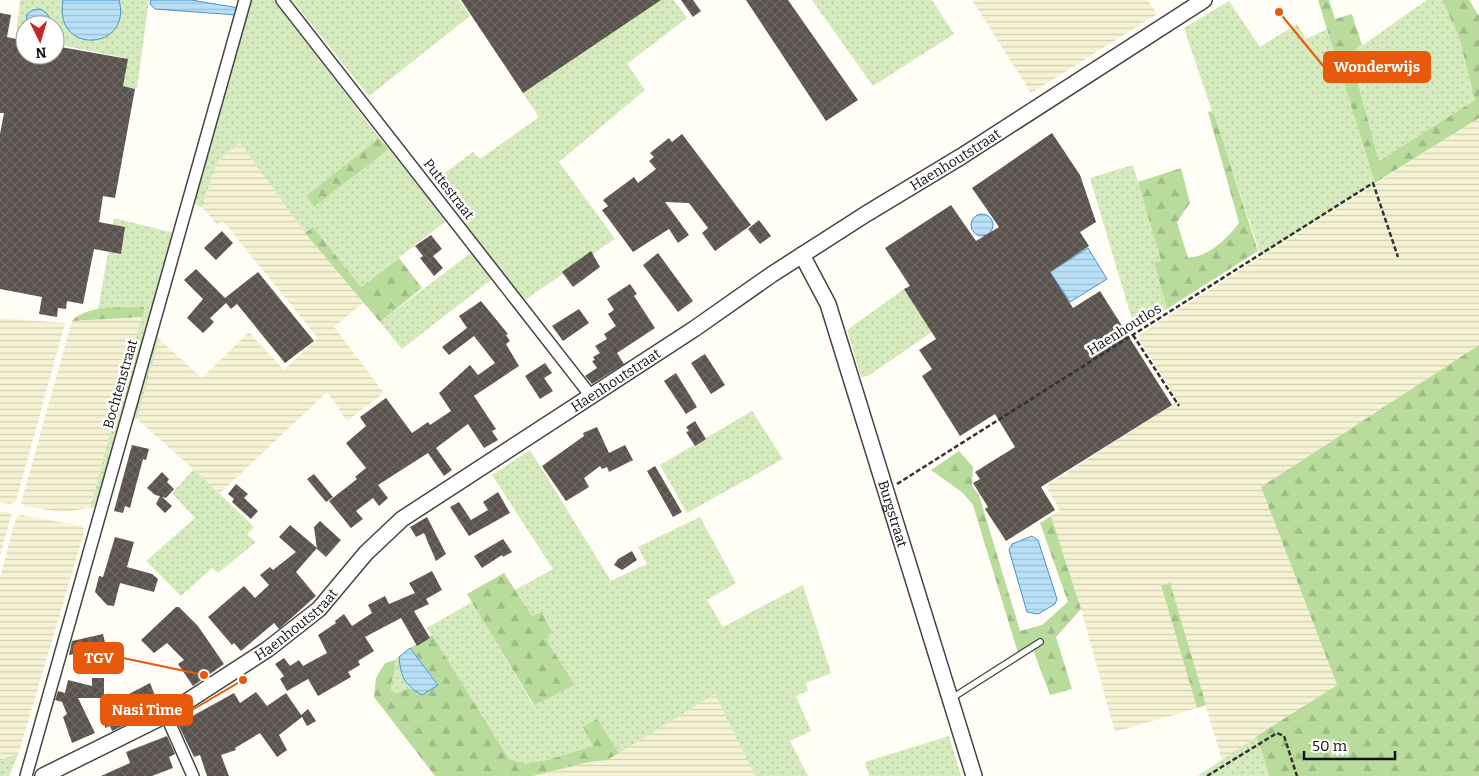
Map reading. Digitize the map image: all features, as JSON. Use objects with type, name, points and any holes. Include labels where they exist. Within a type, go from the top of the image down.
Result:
[{"type":"street","name":"Bochtenstraat","points":[[26,776],[245,0]]},
{"type":"street","name":"Puttestraat","points":[[282,0],[591,396]]},
{"type":"street","name":"Haenhoutstraat","points":[[43,776],[166,715],[232,674],[303,623],[319,609],[377,540],[402,519],[802,256],[1204,0]]},
{"type":"street","name":"Burgstraat","points":[[802,256],[828,304],[974,776]]},
{"type":"street","points":[[166,715],[193,776]]},
{"type":"lane","points":[[950,699],[1040,642]]},
{"type":"path","name":"Haenhoutlos","points":[[885,491],[1373,183],[1398,257]]},
{"type":"path","points":[[1132,335],[1178,406]]},
{"type":"path","points":[[1206,776],[1277,733],[1284,736],[1297,776]]},
{"type":"shaded area","points":[[972,0],[1148,0],[1157,14],[1031,93]]},
{"type":"shaded area","points":[[1479,118],[1479,345],[1261,487],[1337,685],[1222,760],[1169,583],[1161,585],[1197,708],[1115,732],[1081,609],[1051,516],[1060,511],[1046,486],[1178,401],[1137,336]]},
{"type":"shaded area","points":[[240,143],[305,233],[364,302],[334,327],[384,393],[347,421],[327,392],[220,493],[137,419],[159,339],[202,378],[249,332],[284,370],[318,338],[223,221],[217,225],[202,207],[217,162]]},
{"type":"shaded area","points":[[143,317],[90,508],[61,512],[24,506],[21,503],[72,321]]},
{"type":"shaded area","points":[[0,318],[65,323],[16,501],[10,504],[0,502]]},
{"type":"shaded area","points":[[0,511],[12,513],[0,555]]},
{"type":"shaded area","points":[[21,515],[77,525],[85,529],[19,752],[0,761],[0,577],[16,518]]},
{"type":"shaded area","points":[[715,694],[755,776],[533,776],[589,762],[607,760]]},
{"type":"green space","points":[[20,0],[149,0],[137,89],[121,86],[126,58],[65,46],[65,15],[18,15]]},
{"type":"green space","points":[[250,0],[275,0],[379,138],[306,196],[314,207],[389,149],[446,221],[361,287],[313,227],[305,233],[240,143],[217,162],[202,207],[194,204]]},
{"type":"green space","points":[[292,0],[459,0],[470,16],[369,96]]},
{"type":"green space","points":[[659,0],[674,0],[687,18],[627,64],[645,90],[559,162],[615,239],[523,301],[434,181],[473,152],[480,159],[539,117],[522,92]]},
{"type":"green space","points":[[812,0],[932,0],[954,34],[873,86]]},
{"type":"green space","points":[[1318,0],[1329,0],[1335,19],[1352,14],[1362,45],[1350,54],[1379,161],[1475,100],[1459,37],[1442,0],[1469,0],[1479,16],[1479,118],[1375,183]]},
{"type":"green space","points":[[1427,0],[1442,0],[1459,37],[1475,100],[1379,161],[1350,54]]},
{"type":"green space","points":[[1229,1],[1260,47],[1297,24],[1306,39],[1327,29],[1375,183],[1261,256],[1184,28]]},
{"type":"green space","points":[[1213,111],[1258,251],[1167,309],[1154,262],[1161,261],[1138,182],[1181,168],[1190,203],[1177,222],[1188,258],[1210,251],[1223,241],[1239,223],[1208,112]]},
{"type":"green space","points":[[379,138],[389,149],[314,207],[306,196]]},
{"type":"green space","points":[[1133,165],[1161,261],[1154,262],[1167,309],[1135,330],[1090,178]]},
{"type":"green space","points":[[114,218],[174,233],[97,507],[90,508],[144,308],[98,310]]},
{"type":"green space","points":[[313,227],[361,287],[399,258],[422,288],[380,322],[305,233]]},
{"type":"green space","points":[[472,252],[492,279],[402,349],[380,322]]},
{"type":"green space","points":[[904,289],[932,332],[868,376],[861,377],[847,330]]},
{"type":"green space","points":[[144,307],[143,317],[72,321],[96,309]]},
{"type":"green space","points":[[153,334],[159,339],[137,419],[133,418]]},
{"type":"green space","points":[[1479,345],[1479,776],[1269,776],[1257,736],[1337,685],[1261,487]]},
{"type":"green space","points":[[752,411],[783,459],[687,513],[660,465]]},
{"type":"green space","points":[[530,450],[611,581],[647,564],[638,547],[700,517],[736,583],[707,600],[723,627],[803,585],[831,673],[806,683],[808,691],[796,696],[811,731],[790,741],[808,776],[755,776],[715,694],[619,753],[597,720],[594,746],[547,760],[525,764],[509,759],[427,628],[472,602],[533,705],[545,638],[540,612],[532,616],[515,590],[553,569],[492,475]]},
{"type":"green space","points":[[959,451],[973,467],[972,486],[979,495],[1020,631],[1042,625],[1068,602],[1040,523],[1051,516],[1081,609],[1056,637],[1072,689],[1050,695],[1032,647],[1018,653],[973,505],[963,493],[931,470]]},
{"type":"green space","points":[[194,469],[254,527],[247,535],[256,542],[218,573],[212,568],[181,596],[146,561],[195,518],[172,493]]},
{"type":"green space","points":[[504,573],[532,616],[541,612],[552,632],[545,638],[575,685],[534,705],[467,594]]},
{"type":"green space","points":[[1170,583],[1206,705],[1197,708],[1161,585]]},
{"type":"green space","points":[[432,635],[509,759],[525,764],[547,760],[593,746],[583,727],[597,719],[619,753],[607,760],[589,762],[533,776],[435,776],[374,697],[376,678],[385,663],[395,660],[391,690],[396,694],[409,688],[422,695],[438,684],[410,648]]},
{"type":"green space","points":[[399,657],[401,674],[409,688],[396,695],[391,690],[391,686],[395,660]]},
{"type":"green space","points":[[949,736],[961,776],[869,776],[865,762]]},
{"type":"green space","points":[[1257,736],[1269,776],[1198,776]]},
{"type":"green space","points":[[19,752],[9,776],[0,776],[0,761]]},
{"type":"water","points":[[63,0],[119,0],[120,17],[115,29],[105,37],[92,40],[80,38],[70,31],[65,22],[65,15],[63,15]]},
{"type":"water","points":[[151,0],[191,0],[239,8],[237,15],[155,9],[150,4]]},
{"type":"water","points":[[40,9],[48,15],[27,15],[33,10]]},
{"type":"water","points":[[982,214],[990,217],[993,225],[990,233],[982,236],[974,233],[971,225],[974,217]]},
{"type":"water","points":[[1088,248],[1107,279],[1070,302],[1050,272]]},
{"type":"water","points":[[1032,536],[1038,540],[1057,599],[1055,604],[1038,614],[1027,612],[1009,550],[1012,544]]},
{"type":"water","points":[[410,648],[438,685],[422,695],[407,684],[402,675],[399,657]]},
{"type":"building","points":[[461,0],[661,0],[523,93]]},
{"type":"building","points":[[681,0],[693,0],[701,11],[693,17]]},
{"type":"building","points":[[746,0],[788,0],[858,100],[826,121]]},
{"type":"building","points":[[0,13],[11,15],[7,37],[15,39],[15,65],[65,65],[65,48],[128,59],[123,86],[135,89],[115,198],[103,196],[99,222],[125,227],[121,254],[94,249],[83,304],[67,301],[66,309],[58,308],[57,317],[39,314],[42,297],[0,289],[0,134],[4,113],[0,113]]},
{"type":"building","points":[[1052,133],[1080,175],[1096,222],[1080,232],[1089,246],[1050,272],[1073,308],[1100,291],[1172,405],[1041,487],[1055,510],[1006,541],[985,509],[988,507],[973,483],[980,479],[975,472],[1015,447],[995,414],[960,436],[922,376],[932,369],[919,350],[936,339],[904,289],[910,286],[885,248],[951,205],[976,241],[999,227],[972,188]]},
{"type":"building","points":[[682,134],[751,225],[715,251],[702,233],[708,228],[689,203],[665,202],[689,235],[678,243],[669,229],[633,252],[602,210],[608,206],[603,200],[634,177],[638,183],[656,169],[649,161],[654,157],[650,153],[669,138],[672,142]]},
{"type":"building","points":[[759,220],[771,236],[760,244],[748,229]]},
{"type":"building","points":[[222,231],[233,243],[216,260],[204,248]]},
{"type":"building","points":[[431,235],[442,249],[433,256],[443,268],[434,276],[420,258],[423,256],[415,246]]},
{"type":"building","points":[[591,251],[600,267],[573,287],[562,272]]},
{"type":"building","points":[[658,253],[693,301],[678,312],[643,265]]},
{"type":"building","points":[[196,269],[225,298],[258,272],[314,341],[285,363],[237,304],[231,309],[226,303],[210,318],[214,322],[203,333],[187,318],[203,299],[184,280]]},
{"type":"building","points":[[630,284],[637,294],[634,296],[655,328],[617,353],[624,364],[592,384],[585,376],[597,368],[592,361],[595,360],[593,357],[600,353],[595,346],[607,339],[604,334],[616,326],[608,314],[614,310],[607,299]]},
{"type":"building","points":[[481,301],[508,334],[506,335],[510,341],[506,344],[519,366],[474,396],[496,429],[492,431],[498,440],[484,448],[468,424],[436,448],[452,470],[444,476],[428,453],[378,485],[388,498],[379,506],[373,498],[356,511],[363,519],[351,528],[329,501],[357,479],[355,477],[366,468],[346,443],[366,426],[360,417],[386,398],[412,433],[428,422],[430,425],[451,411],[439,393],[470,365],[478,375],[495,363],[474,336],[449,355],[442,347],[467,328],[459,316]]},
{"type":"building","points":[[579,309],[589,323],[563,341],[552,326]]},
{"type":"building","points":[[705,354],[725,385],[711,394],[691,363]]},
{"type":"building","points":[[545,363],[552,373],[544,378],[553,391],[540,399],[525,376]]},
{"type":"building","points":[[676,373],[697,407],[686,414],[664,381]]},
{"type":"building","points":[[695,421],[706,439],[695,446],[686,432],[689,431],[686,427]]},
{"type":"building","points":[[597,427],[609,453],[625,445],[633,460],[609,472],[607,467],[602,469],[600,466],[584,478],[589,487],[566,501],[542,466],[584,436],[583,433]]},
{"type":"building","points":[[132,445],[149,449],[146,460],[143,459],[130,508],[125,506],[123,513],[114,511]]},
{"type":"building","points":[[655,466],[682,512],[673,517],[647,471]]},
{"type":"building","points":[[162,472],[169,479],[167,482],[174,489],[166,498],[162,497],[172,506],[165,513],[156,504],[160,496],[155,495],[147,488]]},
{"type":"building","points":[[314,474],[333,497],[326,502],[307,479]]},
{"type":"building","points":[[236,484],[248,494],[244,498],[258,511],[251,519],[232,502],[234,499],[228,494]]},
{"type":"building","points":[[498,492],[510,513],[469,536],[450,507],[459,502],[471,520],[488,510],[483,502]]},
{"type":"building","points":[[427,517],[446,554],[436,561],[424,533],[416,537],[410,527]]},
{"type":"building","points":[[320,521],[341,540],[326,557],[317,549],[314,527]]},
{"type":"building","points":[[290,525],[317,548],[296,572],[316,596],[279,629],[274,623],[241,651],[234,643],[232,645],[208,617],[244,586],[255,598],[269,585],[260,575],[270,567],[273,570],[296,552],[279,537]]},
{"type":"building","points":[[115,537],[134,542],[127,567],[152,574],[158,579],[154,592],[120,583],[114,606],[107,605],[95,592],[99,576],[103,577]]},
{"type":"building","points":[[503,539],[512,552],[503,557],[502,555],[482,568],[474,556]]},
{"type":"building","points":[[632,551],[637,560],[622,570],[614,565],[618,559]]},
{"type":"building","points":[[432,571],[442,590],[426,599],[429,604],[414,611],[430,638],[417,646],[401,618],[365,637],[374,651],[358,661],[360,665],[348,672],[351,677],[318,696],[308,679],[287,691],[280,679],[284,676],[275,664],[284,658],[290,666],[299,660],[303,666],[327,653],[318,635],[336,623],[335,621],[344,614],[352,626],[372,613],[368,605],[385,596],[389,604],[415,593],[409,583]]},
{"type":"building","points":[[176,607],[179,607],[198,626],[224,664],[193,686],[178,664],[184,660],[167,643],[154,653],[141,640]]},
{"type":"building","points":[[103,634],[106,647],[69,655],[72,641]]},
{"type":"building","points":[[92,678],[104,678],[104,698],[78,698],[95,733],[72,743],[63,717],[67,714],[62,702],[55,700],[58,691],[65,693],[68,680],[92,686]]},
{"type":"building","points":[[150,683],[160,708],[112,731],[110,726],[105,728],[104,707]]},
{"type":"building","points":[[256,692],[267,706],[286,693],[301,715],[308,709],[316,721],[307,726],[302,717],[279,735],[287,750],[277,757],[260,733],[235,748],[236,750],[221,755],[229,776],[207,776],[200,755],[194,757],[178,724],[234,693],[240,703]]},
{"type":"building","points":[[167,736],[175,754],[169,757],[173,768],[152,776],[101,776],[130,763],[126,752]]},
{"type":"place","name":"Wonderwijs","points":[[1279,12]]},
{"type":"place","name":"TGV","points":[[204,675]]},
{"type":"place","name":"Nasi Time","points":[[243,680]]}]
